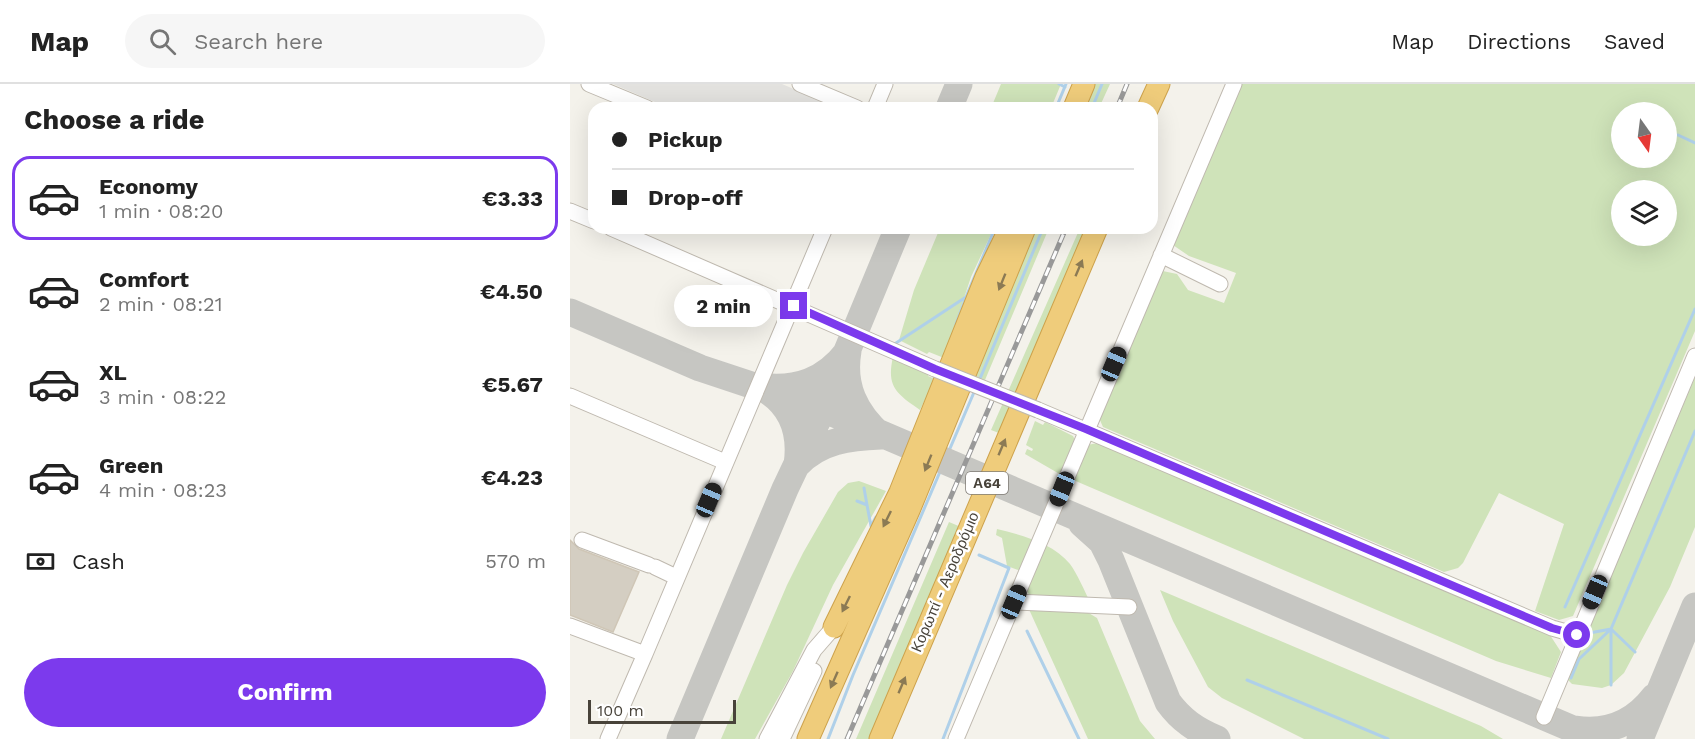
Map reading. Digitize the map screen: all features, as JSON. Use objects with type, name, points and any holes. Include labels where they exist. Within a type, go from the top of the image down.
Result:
[{"type":"highway","points":[[1076,102],[1084,84]]},
{"type":"highway","points":[[1152,102],[1159,84]]},
{"type":"highway","points":[[834,627],[900,492],[986,277],[1007,234]]},
{"type":"highway","points":[[808,739],[910,508],[1023,234]]},
{"type":"highway","name":"Κορωπί - Αεροδρόμιο","points":[[880,739],[1094,234]]},
{"type":"street","points":[[590,84],[633,102]]},
{"type":"street","points":[[800,84],[842,102]]},
{"type":"street","points":[[878,102],[885,84]]},
{"type":"street","points":[[956,739],[1234,84]]},
{"type":"street","points":[[570,211],[588,218]]},
{"type":"street","points":[[625,234],[935,369],[1086,429],[1552,628],[1577,635]]},
{"type":"street","points":[[608,739],[725,462],[794,306],[823,234]]},
{"type":"street","points":[[1161,255],[1220,284]]},
{"type":"street","points":[[1544,717],[1695,356]]},
{"type":"street","points":[[570,396],[725,462]]},
{"type":"street","points":[[576,537],[676,577]]},
{"type":"street","points":[[1014,602],[1129,607]]},
{"type":"street","points":[[570,626],[645,654]]},
{"type":"street","points":[[767,739],[814,651],[834,627]]},
{"type":"street","points":[[782,739],[834,627]]},
{"type":"green space","points":[[1001,84],[1061,84],[1054,102],[994,102]]},
{"type":"green space","points":[[1094,84],[1110,84],[1102,102],[1086,102]]},
{"type":"green space","points":[[1238,84],[1695,84],[1695,331],[1573,616],[1559,620],[1535,611],[1564,524],[1499,493],[1463,563],[1458,568],[1444,572],[1103,427],[1099,418],[1158,270],[1177,274],[1188,290],[1224,303],[1236,273],[1189,256],[1170,243]]},
{"type":"green space","points":[[937,234],[991,234],[971,277],[944,358],[929,352],[927,354],[899,340],[914,290]]},
{"type":"green space","points":[[1031,234],[1046,234],[985,380],[973,375]]},
{"type":"green space","points":[[1077,234],[1088,234],[999,433],[991,430]]},
{"type":"green space","points":[[893,357],[929,373],[928,376],[935,379],[920,410],[895,389],[891,376]]},
{"type":"green space","points":[[1695,377],[1695,527],[1670,587],[1624,673],[1611,685],[1602,688],[1572,684],[1568,680],[1570,674]]},
{"type":"green space","points":[[1035,421],[1043,425],[1045,422],[1073,436],[1076,442],[1063,476],[1025,454],[1027,449],[1032,451],[1033,449],[1026,445]]},
{"type":"green space","points":[[1098,443],[1550,635],[1561,652],[1551,678],[1496,661],[1071,479],[1087,445]]},
{"type":"green space","points":[[859,481],[886,491],[833,585],[793,671],[755,739],[721,739],[803,553],[838,492],[848,483]]},
{"type":"green space","points":[[949,522],[961,527],[874,739],[856,739]]},
{"type":"green space","points":[[997,529],[1046,545],[1063,557],[1076,573],[1090,602],[1031,597],[1026,590],[1024,572],[1007,566],[1002,538],[996,535]]},
{"type":"green space","points":[[1160,590],[1481,726],[1503,739],[1304,739],[1222,698],[1208,687],[1173,621]]},
{"type":"green space","points":[[1027,605],[1087,612],[1097,618],[1140,721],[1155,739],[1088,739]]},
{"type":"shaded area","points":[[613,84],[782,84],[824,102],[655,102]]},
{"type":"building","points":[[570,540],[579,549],[639,572],[613,632],[570,615]]},
{"type":"waterway","points":[[1059,84],[1065,87]]},
{"type":"waterway","points":[[1058,102],[1066,84]]},
{"type":"waterway","points":[[1094,102],[1102,84]]},
{"type":"waterway","points":[[1678,135],[1695,143]]},
{"type":"waterway","points":[[966,297],[992,234]]},
{"type":"waterway","points":[[979,381],[1040,234]]},
{"type":"waterway","points":[[893,345],[966,297],[956,324]]},
{"type":"waterway","points":[[1565,607],[1695,309]]},
{"type":"waterway","points":[[828,739],[853,675],[975,390]]},
{"type":"waterway","points":[[1635,652],[1611,629],[1695,431]]},
{"type":"waterway","points":[[857,501],[867,505],[864,488]]},
{"type":"waterway","points":[[867,505],[871,526],[876,517]]},
{"type":"waterway","points":[[943,739],[1009,568],[979,555]]},
{"type":"waterway","points":[[1571,678],[1579,659],[1611,629],[1584,634]]},
{"type":"waterway","points":[[1611,629],[1611,685]]},
{"type":"waterway","points":[[1027,631],[1079,739]]},
{"type":"waterway","points":[[1247,680],[1388,739]]},
{"type":"taxiway","points":[[952,102],[959,84]]},
{"type":"taxiway","points":[[680,739],[785,489],[823,409],[896,234]]},
{"type":"taxiway","points":[[570,312],[700,368],[823,409],[1596,739]]},
{"type":"taxiway","points":[[848,351],[847,376],[852,398],[864,418],[881,436],[836,442],[815,450],[797,465],[798,441],[792,419],[779,400],[759,386],[786,387],[809,382],[830,370],[848,351]]},
{"type":"taxiway","points":[[1082,524],[1102,542],[1111,560],[1168,702],[1190,724],[1217,739]]},
{"type":"taxiway","points":[[1640,739],[1695,606]]},
{"type":"taxiway","points":[[1575,729],[1598,730],[1619,725],[1638,714],[1654,697]]},
{"type":"railway","points":[[1120,102],[1127,84]]},
{"type":"railway","points":[[847,739],[1063,234]]},
{"type":"route","points":[[794,306],[935,369],[1086,429],[1552,628],[1577,635]]}]
